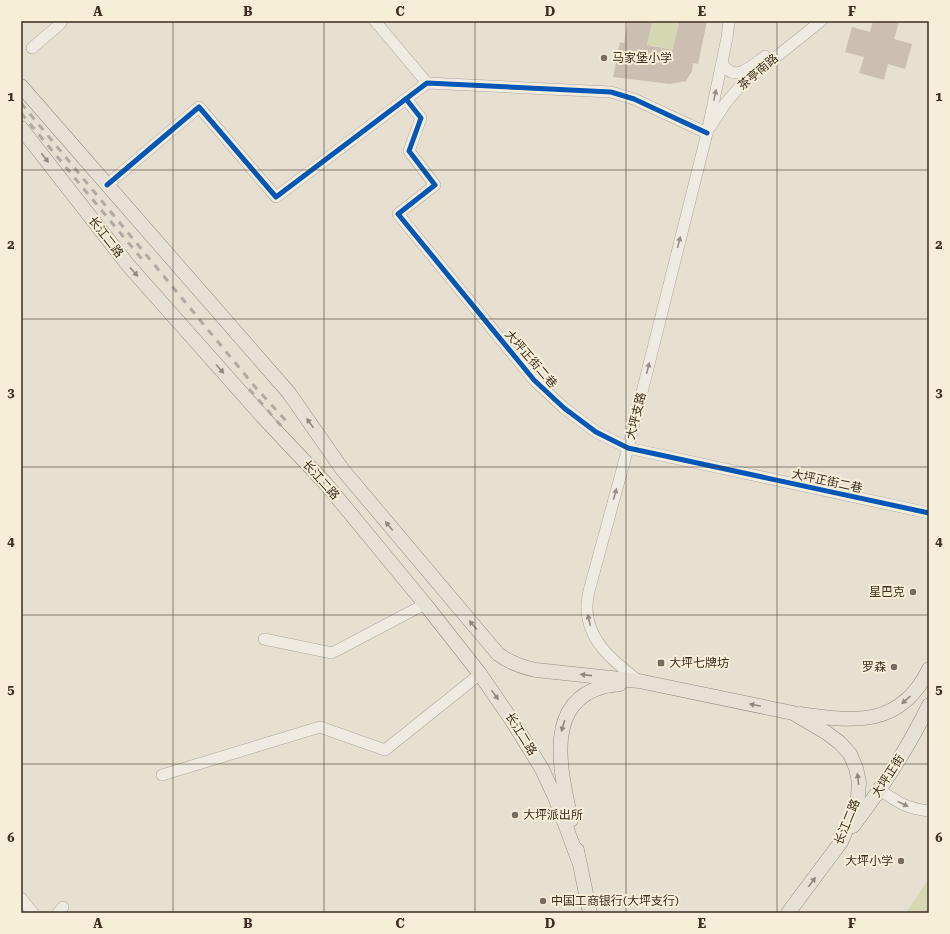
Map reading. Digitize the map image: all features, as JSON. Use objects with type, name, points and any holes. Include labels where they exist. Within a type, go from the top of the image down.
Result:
[{"type":"main road","name":"长江二路","points":[[21,86],[289,393],[342,470],[498,654],[510,662],[522,667],[536,670],[639,681],[793,713],[827,733],[840,743],[850,754],[856,768],[859,782],[855,810],[841,842],[788,913]]},
{"type":"main road","name":"长江二路","points":[[21,128],[128,265],[262,416],[326,484],[425,604],[480,674],[514,722],[542,768],[555,797],[578,859]]},
{"type":"main road","points":[[793,713],[838,719],[852,719],[865,718],[893,710],[905,702],[916,691],[929,669]]},
{"type":"main road","name":"长江二路","points":[[590,913],[560,766],[561,732],[572,707],[582,697],[602,687],[639,681]]},
{"type":"main road","name":"大坪正街","points":[[841,842],[880,790],[912,738],[929,705]]},
{"type":"street","points":[[32,48],[62,21]]},
{"type":"street","points":[[375,21],[427,83]]},
{"type":"street","name":"大坪支路","points":[[639,681],[617,664],[600,646],[593,635],[588,620],[586,605],[628,448],[707,133],[728,38],[729,21]]},
{"type":"street","name":"茶亭南路","points":[[707,133],[725,104],[741,85],[821,21]]},
{"type":"street","points":[[722,63],[730,72],[735,73],[748,70],[783,43],[807,32]]},
{"type":"street","points":[[107,185],[199,107],[276,197],[427,83],[611,92],[634,98],[707,133]]},
{"type":"street","name":"大坪正街二巷","points":[[406,99],[421,118],[409,151],[435,185],[398,214],[534,380],[564,408],[596,432],[628,448],[929,513]]},
{"type":"street","points":[[264,639],[332,653],[425,604]]},
{"type":"street","points":[[162,775],[320,727],[385,750],[480,674]]},
{"type":"street","points":[[880,790],[901,804],[908,807],[929,811]]},
{"type":"street","points":[[21,898],[33,913]]},
{"type":"green space","points":[[651,22],[678,23],[673,52],[668,51],[669,49],[651,45],[650,48],[647,47]]},
{"type":"green space","points":[[929,878],[929,913],[910,913],[907,911]]},
{"type":"building","points":[[628,21],[652,21],[647,45],[673,50],[679,21],[707,21],[698,64],[693,63],[692,71],[686,81],[670,84],[613,77],[620,42],[624,43]]},
{"type":"building","points":[[873,21],[899,22],[894,39],[912,44],[905,69],[888,64],[884,80],[859,73],[864,57],[845,52],[852,27],[870,32]]},
{"type":"railway","points":[[21,103],[256,388],[289,424]]},
{"type":"railway","points":[[21,113],[146,264]]},
{"type":"railway","points":[[249,389],[283,428]]},
{"type":"cycle path","points":[[107,185],[199,107],[276,197],[427,83],[611,92],[634,99],[707,133]]},
{"type":"cycle path","points":[[406,99],[421,118],[409,151],[435,185],[398,214],[534,380],[564,408],[596,432],[628,448],[929,513]]},
{"type":"place","name":"马家堡小学","points":[[604,58]]},
{"type":"place","name":"星巴克","points":[[913,592]]},
{"type":"place","name":"大坪七牌坊","points":[[661,663]]},
{"type":"place","name":"罗森","points":[[894,667]]},
{"type":"place","name":"大坪派出所","points":[[515,815]]},
{"type":"place","name":"大坪小学","points":[[901,861]]},
{"type":"place","name":"中国工商银行(大坪支行)","points":[[543,901]]}]
